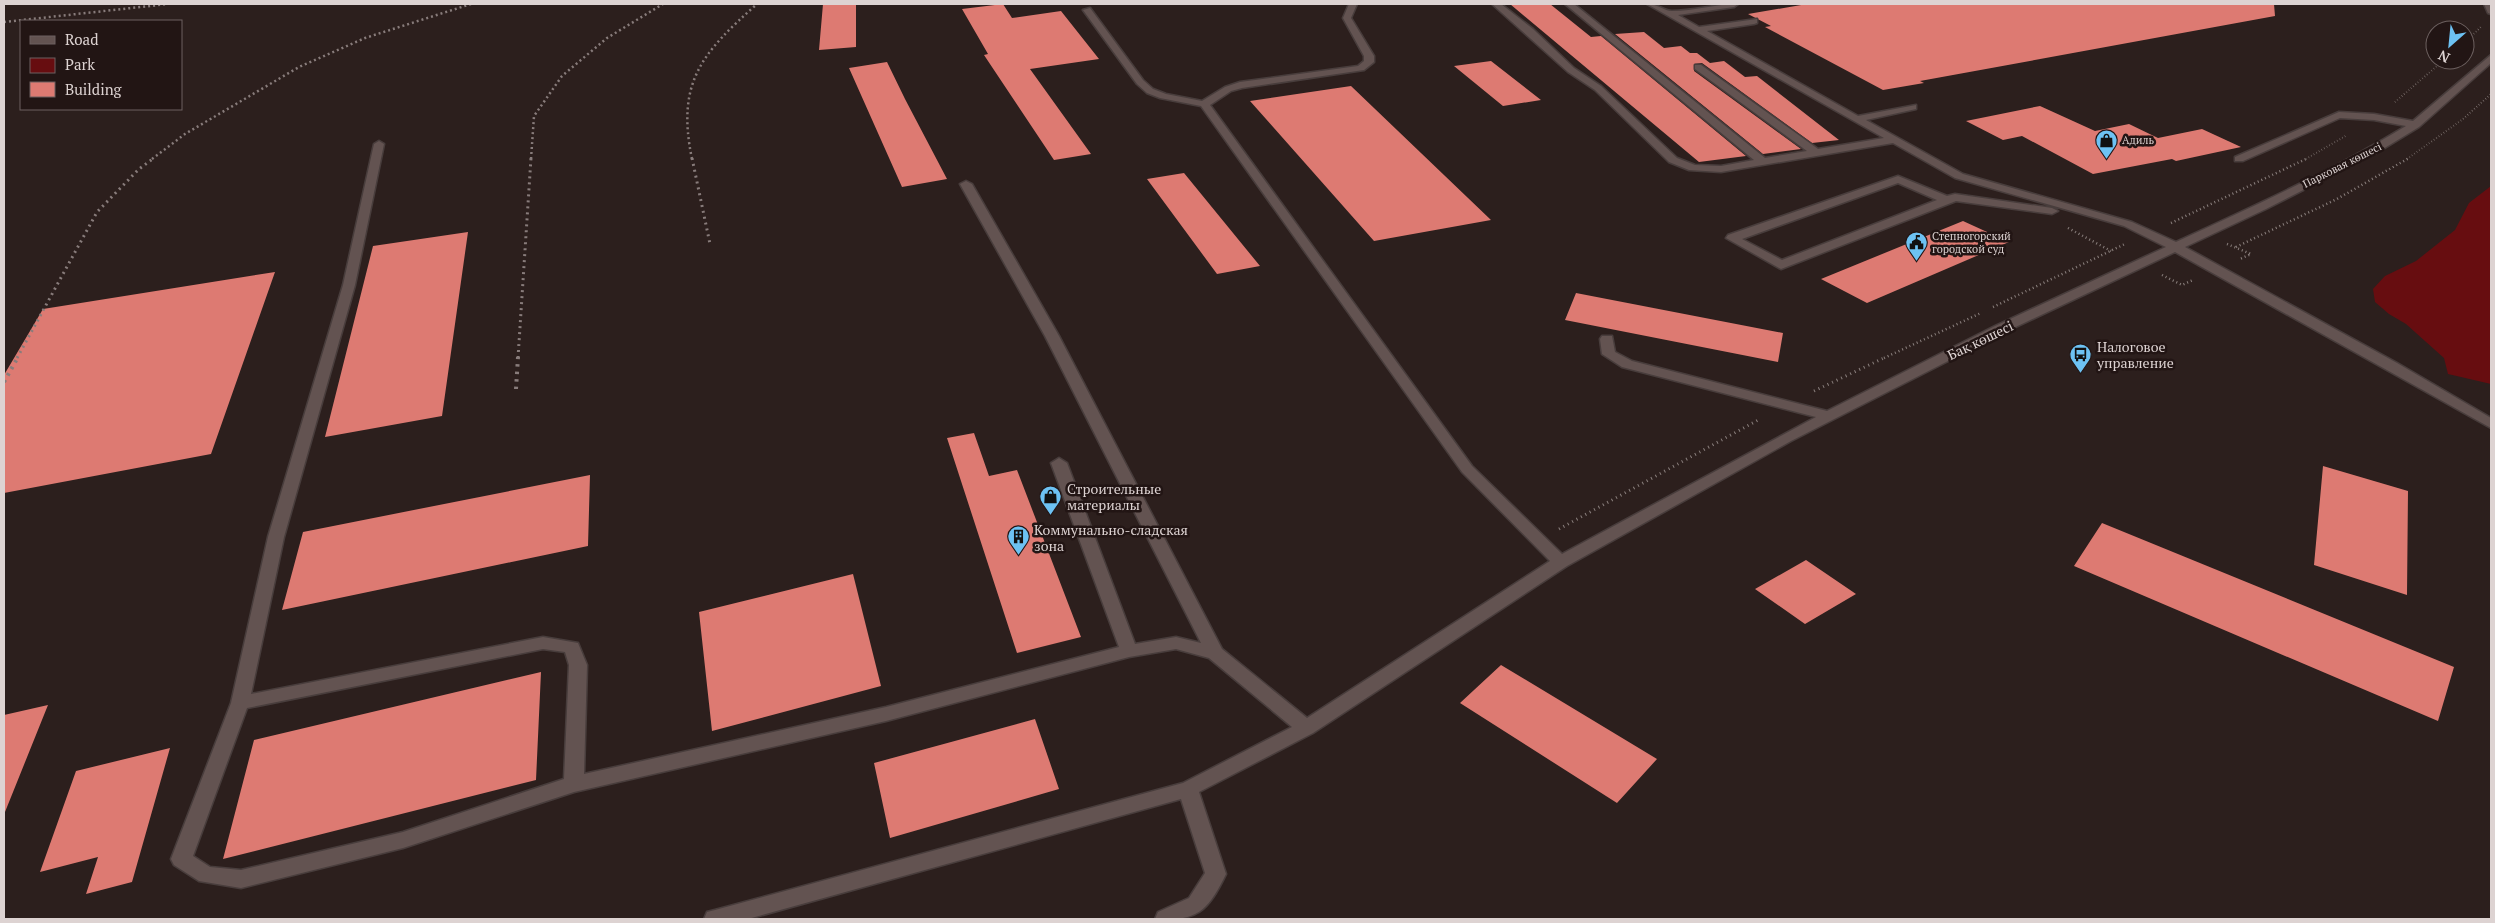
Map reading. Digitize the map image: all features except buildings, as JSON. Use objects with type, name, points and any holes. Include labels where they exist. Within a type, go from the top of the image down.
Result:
[{"type":"street","points":[[1204,104],[1228,89],[1240,85],[1361,68],[1369,62],[1369,56],[1347,18],[1353,4]]},
{"type":"street","points":[[1496,4],[1530,31],[1571,70],[1598,88],[1673,160],[1693,168],[1711,168],[1762,161],[1814,151],[1894,140]]},
{"type":"street","points":[[1569,4],[1762,161]]},
{"type":"street","points":[[1652,4],[1959,176],[2128,224],[2176,248],[2400,370],[2491,424]]},
{"type":"street","points":[[1670,14],[1734,4]]},
{"type":"street","points":[[2488,4],[2491,11]]},
{"type":"street","points":[[1087,10],[1140,82],[1150,91],[1204,104],[1467,468],[1538,542],[1561,562]]},
{"type":"street","points":[[1698,30],[1754,21]]},
{"type":"street","name":"Парковая көшесі","points":[[2176,248],[2374,150],[2415,125],[2491,58]]},
{"type":"street","points":[[1698,67],[1814,151]]},
{"type":"street","points":[[1857,119],[1912,107]]},
{"type":"street","points":[[2240,159],[2339,115],[2374,117],[2415,125]]},
{"type":"street","points":[[379,144],[349,285],[276,537],[240,703],[181,859],[206,875],[240,879],[393,842],[574,784],[886,714],[1129,651],[1176,643],[1215,653]]},
{"type":"street","points":[[1946,200],[1898,179],[1732,238],[1781,265],[1955,197],[2005,202],[2128,224]]},
{"type":"street","points":[[966,184],[1052,336],[1215,653],[1306,728]]},
{"type":"street","name":"Бақ көшесі","points":[[715,919],[1188,789],[1306,728],[1561,562],[1786,438],[2000,329],[2176,248]]},
{"type":"street","points":[[1607,339],[1610,354],[1627,364],[1828,416]]},
{"type":"street","points":[[1059,463],[1129,651]]},
{"type":"street","points":[[240,703],[543,643],[572,647],[578,665],[574,784]]},
{"type":"street","points":[[1166,919],[1196,904],[1216,874],[1188,789]]},
{"type":"path","points":[[2475,33],[2484,24]]},
{"type":"path","points":[[2235,247],[2286,224],[2414,156],[2469,116],[2491,94]]},
{"type":"green space","points":[[2491,186],[2491,384],[2448,374],[2444,358],[2406,324],[2389,314],[2375,302],[2373,289],[2385,276],[2416,261],[2455,230],[2469,203]]},
{"type":"railway","points":[[22,20],[168,4]]},
{"type":"railway","points":[[152,159],[185,134],[299,67],[365,38],[471,4]]},
{"type":"railway","points":[[531,159],[534,116],[562,76],[607,38],[663,4]]},
{"type":"railway","points":[[692,159],[688,132],[688,109],[691,89],[698,71],[708,54],[721,38],[757,4]]},
{"type":"railway","points":[[4,22],[20,20]]},
{"type":"railway","points":[[17,358],[97,212],[139,169],[154,158]]},
{"type":"railway","points":[[518,358],[531,158]]},
{"type":"railway","points":[[692,158],[710,244]]},
{"type":"railway","points":[[4,382],[18,357]]},
{"type":"railway","points":[[516,389],[518,357]]},
{"type":"place","name":"Адиль","points":[[2106,159]]},
{"type":"place","name":"Степногорский городской суд","points":[[1916,261]]},
{"type":"place","name":"Налоговое управление","points":[[2081,373]]},
{"type":"place","name":"Строительные материалы","points":[[1051,515]]},
{"type":"place","name":"Коммунально-сладская зона","points":[[1018,556]]}]
